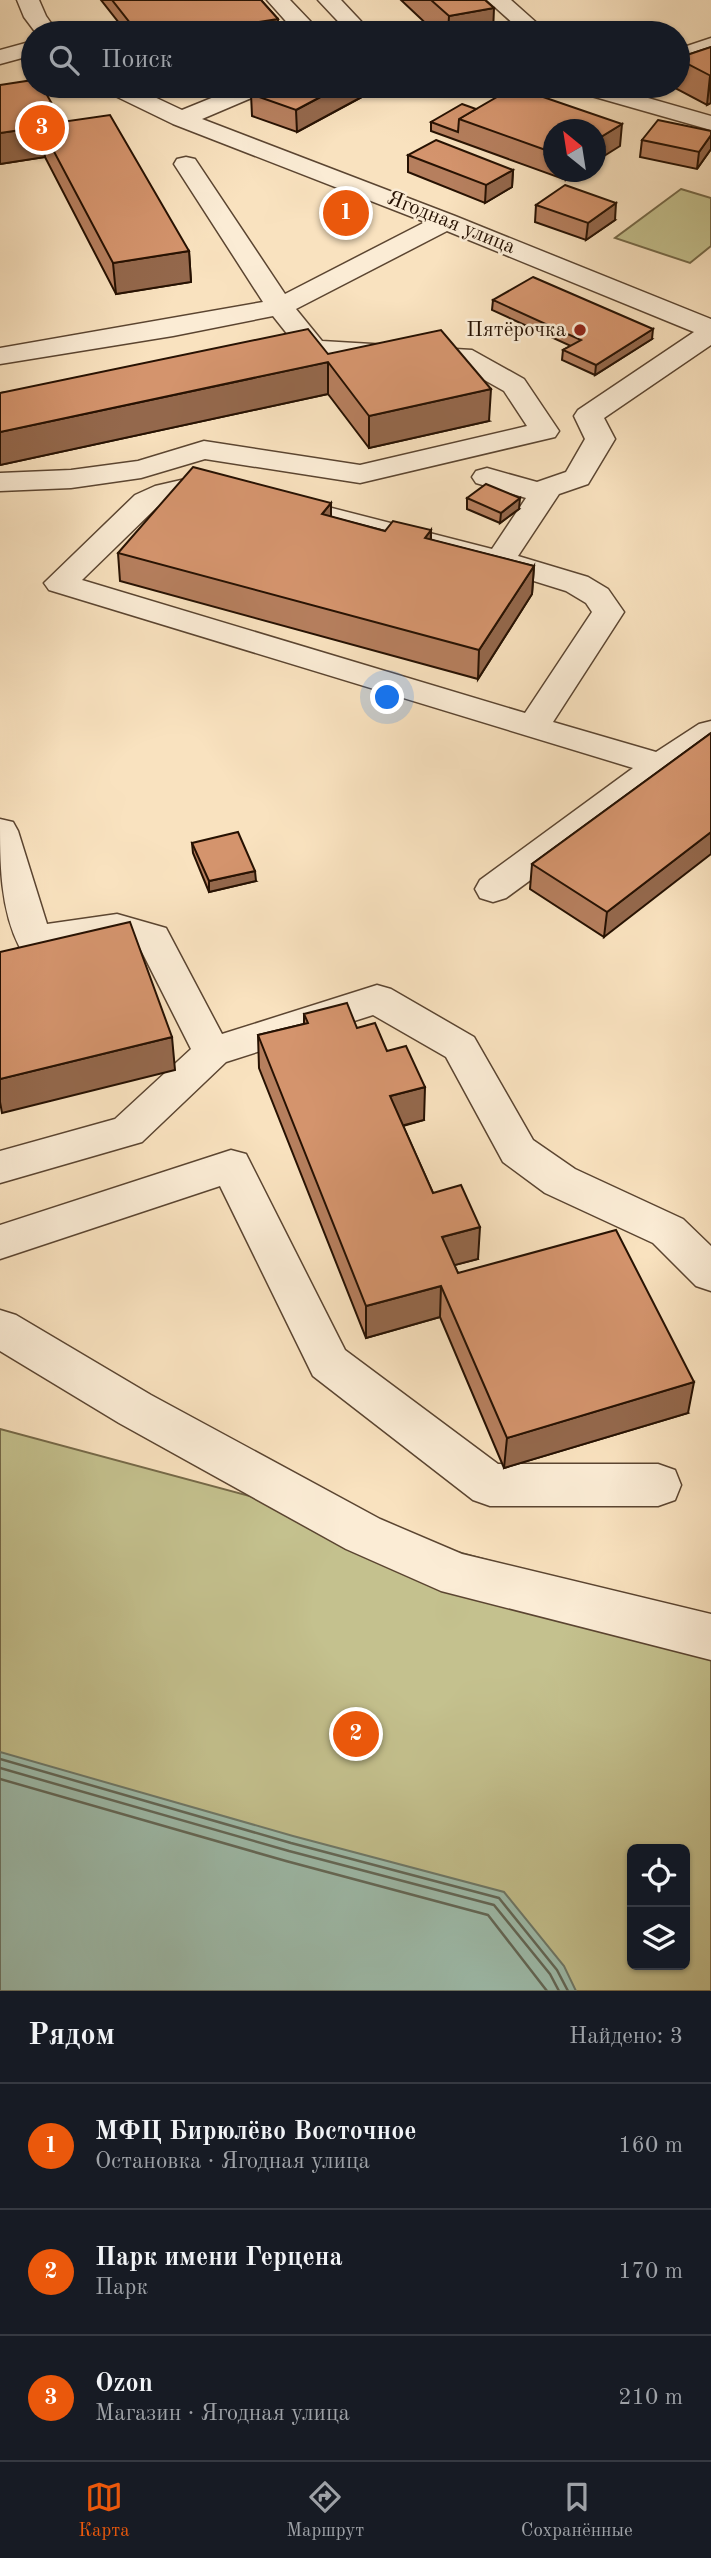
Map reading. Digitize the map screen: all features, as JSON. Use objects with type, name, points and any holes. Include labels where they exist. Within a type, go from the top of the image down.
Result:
[{"type":"street","points":[[28,0],[37,21]]},
{"type":"street","points":[[278,0],[297,21]]},
{"type":"street","points":[[329,0],[349,21]]},
{"type":"street","points":[[498,0],[523,21]]},
{"type":"street","points":[[690,53],[711,45]]},
{"type":"street","points":[[0,57],[21,51]]},
{"type":"street","name":"Ягодная улица","points":[[142,98],[181,119],[451,223],[711,331]]},
{"type":"street","points":[[181,119],[231,98]]},
{"type":"street","points":[[627,98],[711,123]]},
{"type":"street","points":[[0,482],[71,479],[141,469],[204,450],[360,474],[545,432],[514,385],[462,356],[314,349],[279,307],[186,164]]},
{"type":"street","points":[[0,356],[173,328],[279,307],[451,223],[483,211]]},
{"type":"street","points":[[500,560],[548,488],[576,478],[600,439],[579,419],[711,331]]},
{"type":"street","points":[[487,477],[544,494]]},
{"type":"street","points":[[533,727],[608,612],[597,596],[577,584],[500,560],[203,484],[166,492],[146,501],[60,583],[533,727],[661,765]]},
{"type":"street","points":[[493,889],[661,765],[711,732]]},
{"type":"street","points":[[0,831],[33,939],[117,927],[153,937],[212,1052]]},
{"type":"street","points":[[0,1167],[128,1131],[212,1052],[377,999],[460,1047],[518,1151],[560,1181],[668,1231],[711,1273]]},
{"type":"street","points":[[0,1242],[231,1166],[329,1363],[490,1485],[658,1485]]},
{"type":"street","points":[[0,1328],[135,1409],[363,1534],[458,1575],[711,1637]]},
{"type":"shaded area","points":[[681,189],[711,198],[711,246],[690,263],[615,238]]},
{"type":"shaded area","points":[[0,1429],[711,1620],[711,1991],[0,1991]]},
{"type":"water","points":[[0,1752],[293,1836],[504,1892],[564,1966],[576,1991],[0,1991]]},
{"type":"building","points":[[112,0],[261,0],[278,19],[266,21],[129,21]]},
{"type":"building","points":[[431,0],[485,0],[494,8],[449,16]]},
{"type":"building","points":[[711,47],[711,76],[690,65],[690,54]]},
{"type":"building","points":[[21,82],[21,98],[49,98],[62,122],[110,115],[189,251],[113,263],[41,127],[0,133],[0,85]]},
{"type":"building","points":[[262,98],[318,98],[296,110]]},
{"type":"building","points":[[495,98],[546,98],[622,124],[606,134],[606,119],[543,119],[543,149],[459,119]]},
{"type":"building","points":[[462,104],[476,109],[459,119],[458,132],[431,122]]},
{"type":"building","points":[[658,120],[711,131],[711,135],[699,152],[642,140]]},
{"type":"building","points":[[436,140],[513,170],[486,185],[408,155]]},
{"type":"building","points":[[565,185],[616,203],[588,223],[536,205]]},
{"type":"building","points":[[533,277],[653,329],[596,365],[563,350],[581,340],[493,300]]},
{"type":"building","points":[[308,329],[328,354],[441,330],[491,389],[369,416],[328,362],[0,432],[0,393]]},
{"type":"building","points":[[193,467],[331,503],[322,514],[385,531],[393,521],[431,530],[425,538],[534,566],[479,650],[118,553]]},
{"type":"building","points":[[486,484],[520,498],[501,513],[467,498]]},
{"type":"building","points":[[711,733],[711,832],[607,912],[532,864]]},
{"type":"building","points":[[238,832],[255,871],[209,881],[192,843]]},
{"type":"building","points":[[130,922],[172,1037],[0,1079],[0,952]]},
{"type":"building","points":[[347,1003],[357,1028],[375,1023],[387,1051],[406,1046],[425,1087],[390,1096],[433,1193],[461,1185],[480,1227],[442,1237],[458,1273],[616,1230],[694,1382],[507,1438],[441,1286],[366,1306],[258,1035],[308,1023],[304,1014]]},
{"type":"place","name":"Ozon","points":[[42,128]]},
{"type":"place","name":"МФЦ Бирюлёво Восточное","points":[[346,213]]},
{"type":"place","name":"Пятёрочка","points":[[580,330]]},
{"type":"place","name":"Парк имени Герцена","points":[[356,1734]]}]
